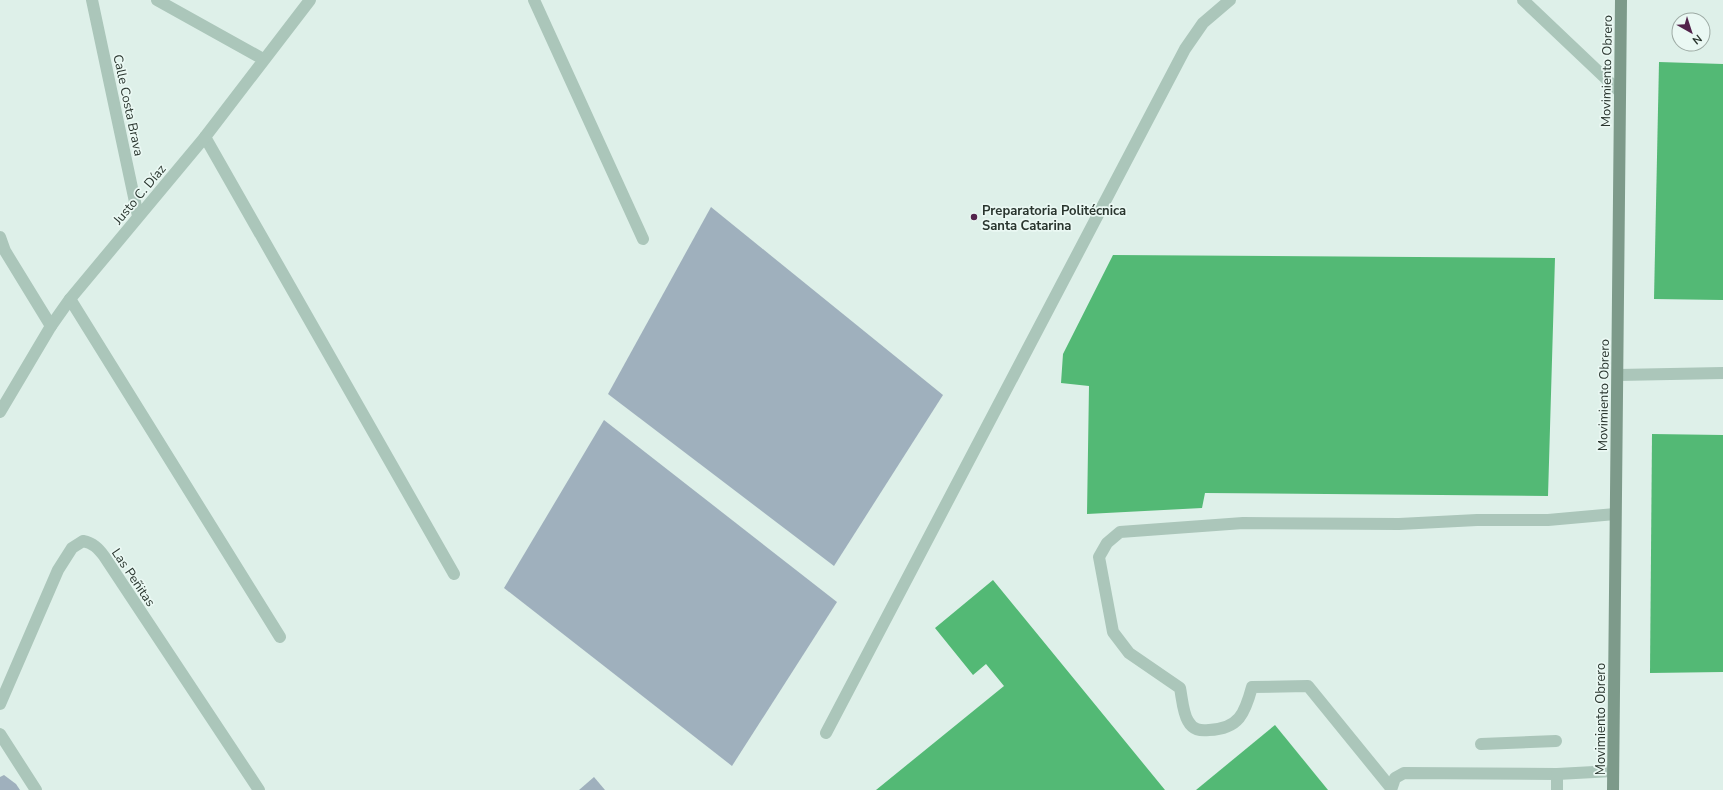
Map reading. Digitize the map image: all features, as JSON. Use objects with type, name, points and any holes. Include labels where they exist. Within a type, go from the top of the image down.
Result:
[{"type":"street","name":"Calle Costa Brava","points":[[92,0],[138,216]]},
{"type":"street","points":[[157,0],[263,59]]},
{"type":"street","name":"Justo C. Díaz","points":[[0,412],[51,326],[70,299],[205,136],[310,0]]},
{"type":"street","points":[[534,0],[643,239]]},
{"type":"street","points":[[826,733],[1185,49],[1203,22],[1230,0]]},
{"type":"street","points":[[1523,0],[1620,92]]},
{"type":"street","name":"Movimiento Obrero","points":[[1613,790],[1621,0]]},
{"type":"street","points":[[205,136],[454,574]]},
{"type":"street","points":[[0,237],[5,251],[51,326]]},
{"type":"street","points":[[70,299],[280,637]]},
{"type":"street","points":[[1618,375],[1723,373]]},
{"type":"street","points":[[1391,789],[1308,686],[1252,687],[1247,708],[1237,720],[1224,730],[1200,731],[1193,727],[1187,720],[1180,688],[1129,653],[1113,632],[1099,557],[1107,543],[1120,532],[1243,524],[1399,524],[1477,520],[1548,520],[1615,514]]},
{"type":"street","name":"Las Peñitas","points":[[0,704],[58,570],[72,548],[83,541],[90,542],[97,547],[104,556],[259,790]]},
{"type":"street","points":[[0,734],[36,790]]},
{"type":"street","points":[[1481,744],[1556,741]]},
{"type":"street","points":[[1391,789],[1395,778],[1404,773],[1482,772],[1557,774],[1613,771]]},
{"type":"street","points":[[1557,774],[1557,790]]},
{"type":"shaded area","points":[[711,207],[943,395],[834,566],[608,394]]},
{"type":"shaded area","points":[[604,420],[837,602],[732,766],[504,588]]},
{"type":"shaded area","points":[[4,775],[16,784],[20,790],[0,790],[0,777]]},
{"type":"shaded area","points":[[594,777],[605,790],[579,790]]},
{"type":"building","points":[[1659,62],[1723,64],[1723,300],[1654,299]]},
{"type":"building","points":[[1113,255],[1555,258],[1548,496],[1205,493],[1202,508],[1087,514],[1089,386],[1061,383],[1063,354]]},
{"type":"building","points":[[1652,434],[1723,435],[1723,672],[1650,673]]},
{"type":"building","points":[[993,580],[1165,790],[876,790],[1004,686],[986,664],[973,675],[935,628]]},
{"type":"building","points":[[1275,725],[1328,790],[1196,790]]},
{"type":"place","name":"Preparatoria Politécnica Santa Catarina","points":[[974,217]]}]
